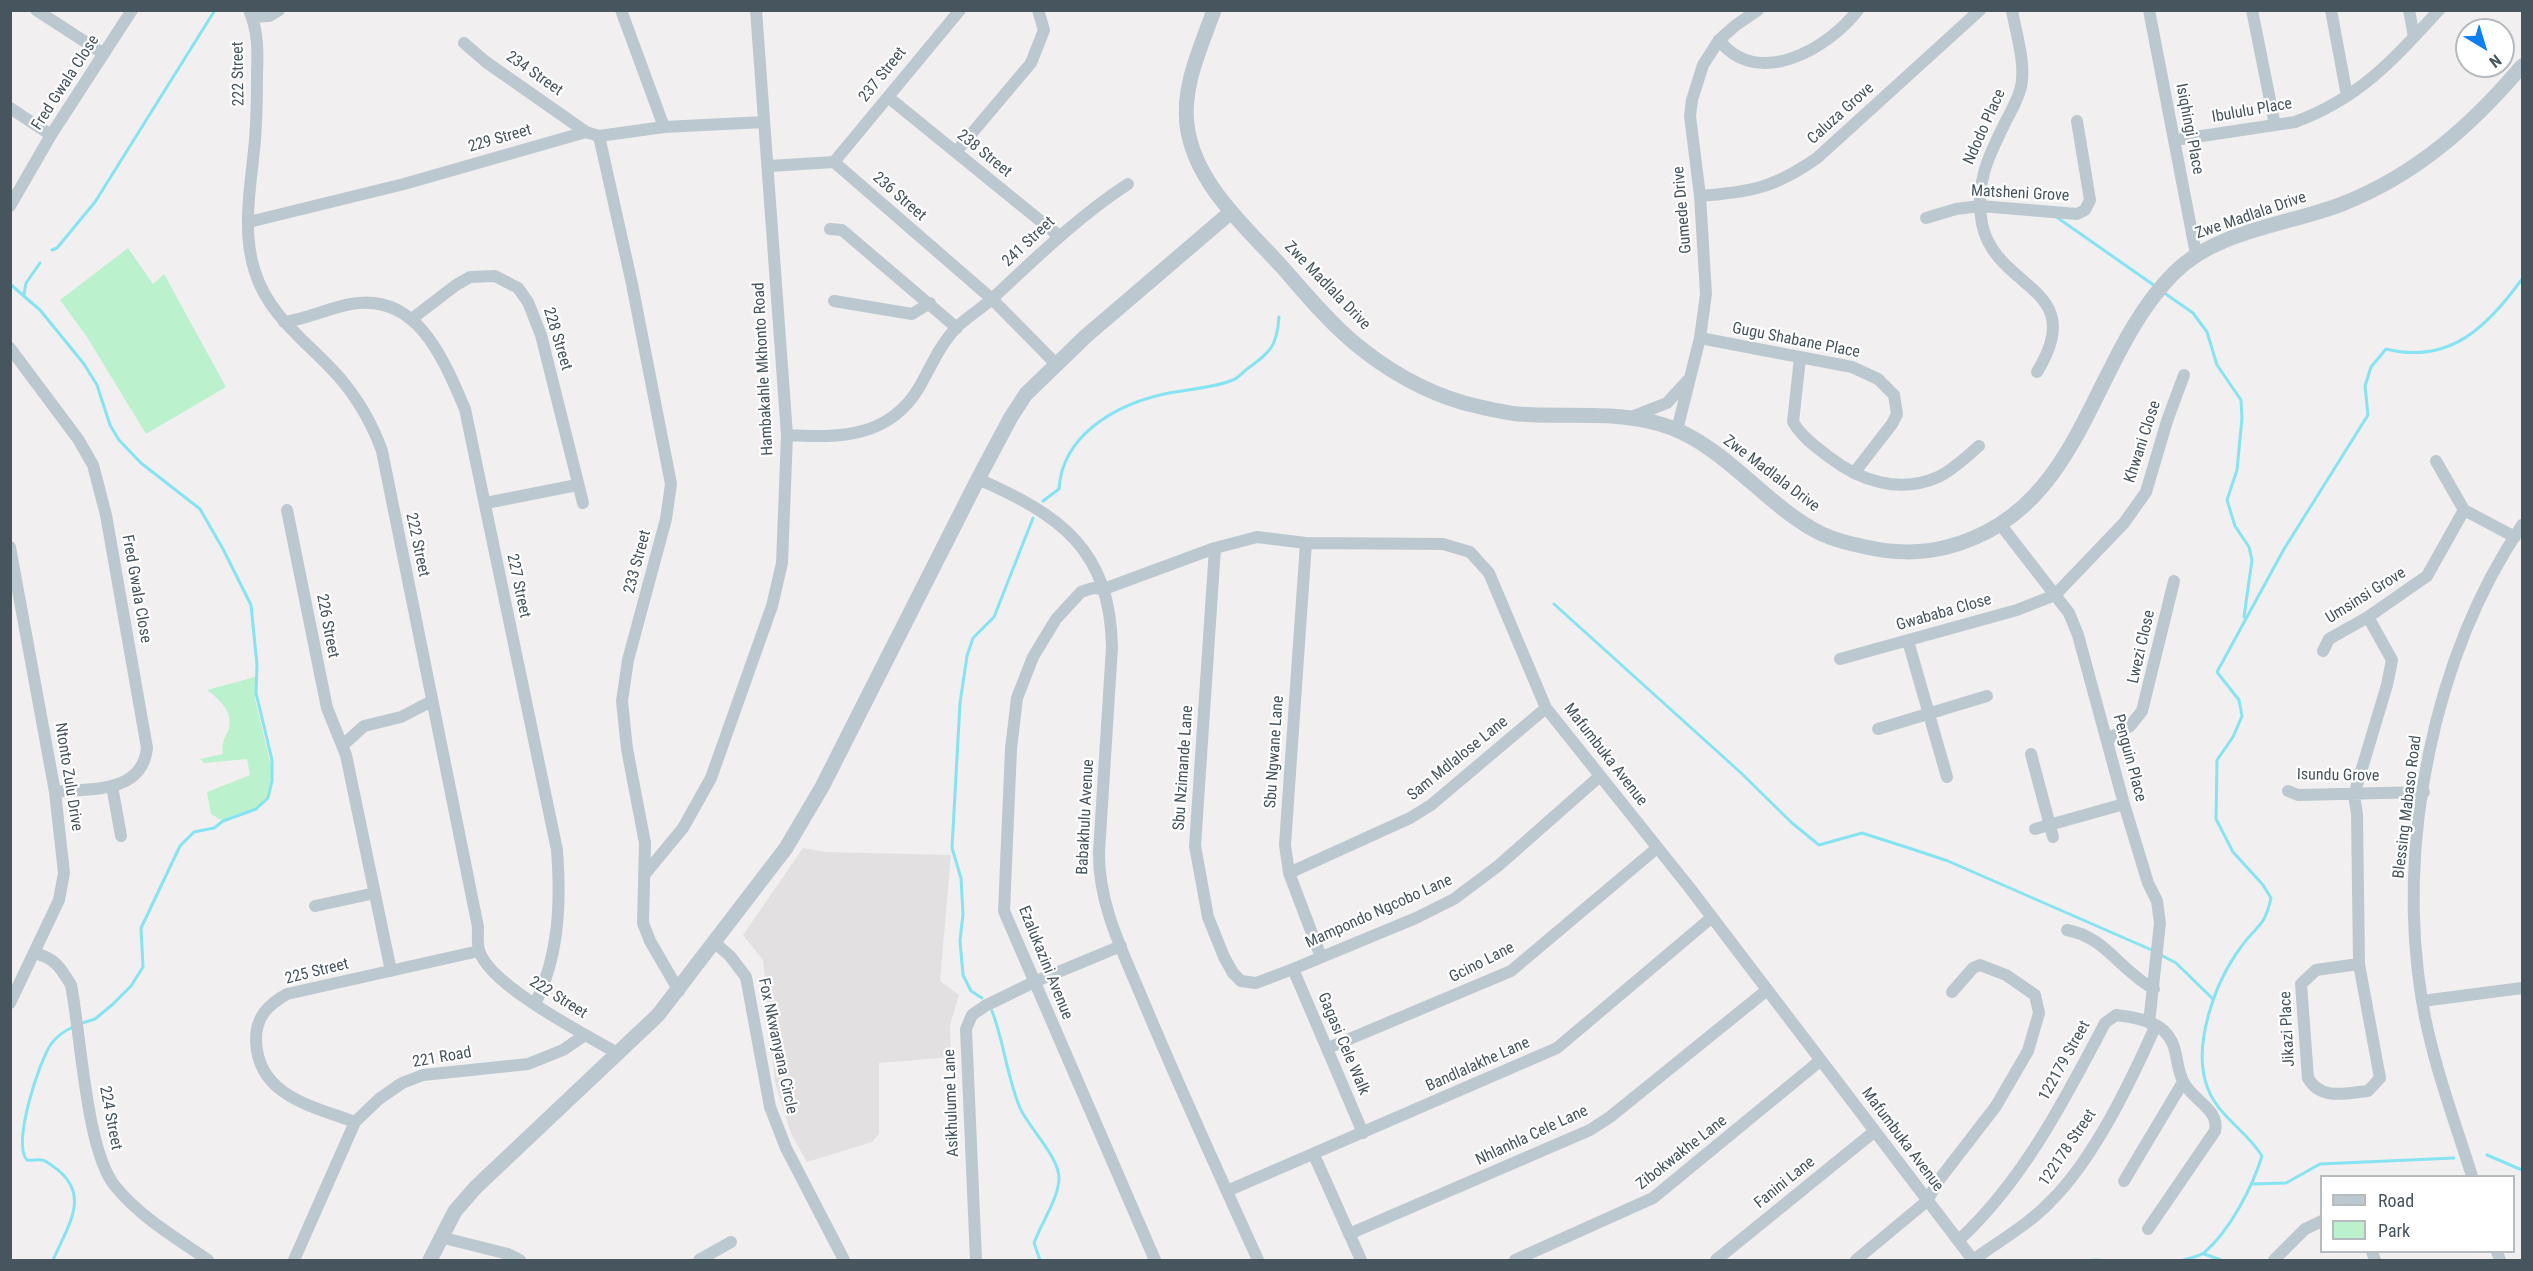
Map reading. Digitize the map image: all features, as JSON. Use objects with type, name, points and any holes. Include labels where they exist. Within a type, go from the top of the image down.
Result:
[{"type":"street","points":[[36,10],[104,54]]},
{"type":"street","name":"Fred Gwala Close","points":[[10,206],[51,135],[132,10]]},
{"type":"street","points":[[250,14],[269,16],[279,10]]},
{"type":"street","points":[[621,10],[664,127]]},
{"type":"street","name":"Hambakahle Mkhonto Road","points":[[645,874],[683,828],[711,778],[772,606],[782,563],[787,435],[756,10]]},
{"type":"street","name":"237 Street","points":[[834,162],[960,10]]},
{"type":"street","points":[[956,152],[1031,63],[1044,30],[1038,10]]},
{"type":"street","name":"Zwe Madlala Drive","points":[[1214,10],[1190,79],[1187,126],[1192,147],[1203,172],[1231,212],[1351,340],[1390,369],[1438,395],[1513,413],[1631,417],[1677,430],[1714,453],[1796,518],[1823,535],[1880,551],[1910,552],[1946,548],[2000,524],[2021,510],[2057,471],[2143,310],[2175,272],[2196,254],[2222,242],[2343,203],[2414,167],[2468,126],[2523,66]]},
{"type":"street","name":"Gumede Drive","points":[[1677,430],[1700,338],[1706,294],[1700,196],[1690,116],[1704,65],[1719,40],[1758,10]]},
{"type":"street","points":[[1719,40],[1728,52],[1740,60],[1768,65],[1794,57],[1829,40],[1858,10]]},
{"type":"street","name":"Caluza Grove","points":[[1700,196],[1746,192],[1772,185],[1792,175],[1817,158],[1980,10]]},
{"type":"street","name":"Ndodo Place","points":[[2012,10],[2022,65],[2021,88],[1981,175],[1980,206],[1984,231],[1995,252],[2037,293],[2052,313],[2053,343],[2037,372]]},
{"type":"street","name":"Isiqhingi Place","points":[[2149,10],[2196,254]]},
{"type":"street","points":[[2252,10],[2275,125]]},
{"type":"street","points":[[2331,10],[2348,96]]},
{"type":"street","points":[[2409,10],[2414,37]]},
{"type":"street","name":"Ibululu Place","points":[[2175,140],[2275,125],[2307,117],[2348,96],[2372,80],[2439,10]]},
{"type":"street","name":"222 Street","points":[[250,14],[257,42],[258,62],[249,222],[254,270],[262,292],[284,322],[340,378],[373,427],[382,451],[478,927],[479,951],[501,979],[535,1004],[619,1054]]},
{"type":"street","name":"234 Street","points":[[464,43],[486,62],[586,132]]},
{"type":"street","name":"238 Street","points":[[888,97],[1059,236]]},
{"type":"street","points":[[10,108],[51,135]]},
{"type":"street","points":[[586,132],[599,136],[664,127],[764,122]]},
{"type":"street","name":"Matsheni Grove","points":[[1926,218],[1956,209],[1980,206],[2077,214],[2085,210],[2090,200],[2077,122]]},
{"type":"street","name":"229 Street","points":[[249,222],[404,184],[586,132]]},
{"type":"street","name":"233 Street","points":[[599,136],[632,284],[671,484],[666,519],[628,660],[622,702],[627,749],[645,843],[643,923],[650,941],[679,990]]},
{"type":"street","points":[[769,166],[834,162]]},
{"type":"street","name":"236 Street","points":[[834,162],[992,299],[1056,364]]},
{"type":"street","name":"241 Street","points":[[787,435],[849,436],[878,426],[900,411],[912,400],[943,345],[957,328],[992,299],[1059,236],[1128,184]]},
{"type":"street","points":[[430,1260],[455,1211],[476,1187],[619,1054],[679,990],[806,818],[978,479],[1021,402],[1056,364],[1231,212]]},
{"type":"street","points":[[830,229],[842,230],[957,328]]},
{"type":"street","name":"228 Street","points":[[413,318],[456,285],[470,278],[495,276],[518,288],[528,302],[541,334],[583,503]]},
{"type":"street","points":[[834,301],[912,314],[930,303]]},
{"type":"street","name":"227 Street","points":[[284,322],[368,303],[384,304],[413,318],[436,351],[465,409],[486,502],[497,573],[557,850],[559,881],[556,942],[547,981],[535,1004]]},
{"type":"street","name":"Gugu Shabane Place","points":[[1700,338],[1864,371],[1878,379],[1894,396],[1897,414],[1892,424],[1854,472]]},
{"type":"street","name":"Fred Gwala Close","points":[[10,348],[91,460],[98,482],[147,748],[145,764],[130,780],[112,786],[55,792]]},
{"type":"street","points":[[1800,358],[1793,422],[1813,444],[1873,482],[1888,484],[1922,482],[1953,468],[1979,446]]},
{"type":"street","name":"Khwani Close","points":[[2055,595],[2124,523],[2146,492],[2167,421],[2184,375]]},
{"type":"street","points":[[1631,417],[1667,403],[1690,378]]},
{"type":"street","points":[[2436,461],[2464,510],[2515,537]]},
{"type":"street","name":"Babakhulu Avenue","points":[[978,479],[1027,500],[1067,530],[1088,556],[1104,589],[1112,621],[1099,870],[1105,905],[1258,1260]]},
{"type":"street","points":[[486,502],[577,485]]},
{"type":"street","name":"226 Street","points":[[287,510],[327,708],[343,745],[391,971]]},
{"type":"street","name":"Umsinsi Grove","points":[[2323,651],[2329,639],[2427,576],[2464,510]]},
{"type":"street","name":"Penguin Place","points":[[2000,524],[2055,595],[2076,629],[2124,804],[2148,883],[2157,901],[2160,923],[2155,952],[2152,1024]]},
{"type":"street","name":"Blessing Mabaso Road","points":[[2472,1175],[2443,1084],[2422,1001],[2415,878],[2424,792],[2433,736],[2456,661],[2485,591],[2523,525]]},
{"type":"street","name":"Mafumbuka Avenue","points":[[1104,589],[1215,548],[1257,537],[1306,543],[1443,544],[1470,552],[1489,573],[1546,708],[1767,990],[1973,1260]]},
{"type":"street","name":"Sbu Ngwane Lane","points":[[1306,543],[1285,845],[1289,873],[1321,957]]},
{"type":"street","name":"Ntonto Zulu Drive","points":[[10,547],[55,792],[64,873],[59,900],[10,1003]]},
{"type":"street","name":"Sbu Nzimande Lane","points":[[1215,548],[1195,846],[1208,917],[1224,957],[1233,973],[1241,981]]},
{"type":"street","name":"Lwezi Close","points":[[2107,740],[2130,726],[2142,711],[2174,581]]},
{"type":"street","name":"Ezalukazini Avenue","points":[[1104,589],[1093,588],[1081,592],[1056,619],[1030,665],[1017,698],[1013,720],[1004,911],[1155,1260]]},
{"type":"street","name":"Gwababa Close","points":[[1840,659],[2017,610],[2055,595]]},
{"type":"street","name":"Jikazi Place","points":[[2359,964],[2316,970],[2301,984],[2308,1078],[2320,1092],[2332,1095],[2368,1091],[2380,1078],[2359,964],[2357,814],[2354,795],[2387,686],[2392,660],[2368,616]]},
{"type":"street","points":[[1908,641],[1931,714],[1947,777]]},
{"type":"street","points":[[1878,729],[1987,696]]},
{"type":"street","points":[[343,745],[364,726],[401,717],[432,701]]},
{"type":"street","name":"Sam Mdlalose Lane","points":[[1289,873],[1410,819],[1431,805],[1546,708]]},
{"type":"street","points":[[2031,754],[2052,830]]},
{"type":"street","name":"Mampondo Ngcobo Lane","points":[[1241,981],[1256,983],[1293,969],[1416,918],[1476,885],[1600,776]]},
{"type":"street","points":[[112,786],[121,836]]},
{"type":"street","name":"Isundu Grove","points":[[2288,791],[2298,795],[2424,792]]},
{"type":"street","points":[[2035,829],[2052,830],[2124,804]]},
{"type":"street","name":"Gcino Lane","points":[[1328,1048],[1511,970],[1657,848]]},
{"type":"street","points":[[315,906],[375,893]]},
{"type":"street","name":"Bandlalakhe Lane","points":[[1227,1191],[1557,1048],[1711,918]]},
{"type":"street","points":[[2067,930],[2096,939],[2122,967],[2154,988]]},
{"type":"street","name":"Fox Nkwanyana Circle","points":[[715,943],[730,956],[746,978],[770,1107],[786,1148],[844,1260]]},
{"type":"street","name":"Asikhulume Lane","points":[[976,1260],[966,1029],[977,1010],[1034,982],[1121,946]]},
{"type":"street","name":"225 Street","points":[[355,1122],[295,1100],[275,1086],[263,1073],[256,1057],[255,1034],[260,1018],[271,1004],[288,994],[479,951]]},
{"type":"street","name":"224 Street","points":[[35,953],[50,957],[61,969],[70,985],[80,1032],[96,1142],[109,1177],[126,1199],[143,1215],[208,1260]]},
{"type":"street","points":[[1856,1260],[1927,1201],[1935,1185],[2007,1090],[2028,1051],[2039,1013],[2039,1002],[2031,990],[1985,965],[1973,968],[1952,992]]},
{"type":"street","name":"Gagasi Cele Walk","points":[[1293,969],[1363,1133]]},
{"type":"street","points":[[2422,1001],[2522,989]]},
{"type":"street","name":"Nhlanhla Cele Lane","points":[[1349,1234],[1590,1130],[1610,1117],[1767,990]]},
{"type":"street","name":"122179 Street","points":[[1959,1240],[1992,1205],[2033,1148],[2064,1100],[2105,1023],[2116,1015],[2152,1024]]},
{"type":"street","points":[[2148,1230],[2215,1131],[2217,1123],[2214,1116],[2183,1082],[2172,1041],[2152,1024]]},
{"type":"street","name":"122178 Street","points":[[1973,1260],[2035,1216],[2067,1183],[2093,1146],[2127,1087],[2152,1024]]},
{"type":"street","name":"221 Road","points":[[294,1260],[355,1122],[379,1099],[402,1083],[440,1072],[528,1064],[563,1050],[585,1035]]},
{"type":"street","name":"Zibokwakhe Lane","points":[[1515,1260],[1653,1198],[1821,1060]]},
{"type":"street","points":[[2124,1181],[2183,1082]]},
{"type":"street","name":"Fanini Lane","points":[[1716,1260],[1875,1131]]},
{"type":"street","points":[[1314,1155],[1361,1260]]},
{"type":"street","points":[[2274,1260],[2305,1229],[2320,1222]]},
{"type":"street","points":[[440,1237],[508,1254],[520,1260]]},
{"type":"street","points":[[699,1260],[731,1242]]},
{"type":"shaded area","points":[[803,848],[825,852],[951,855],[940,981],[959,995],[950,1025],[951,1057],[879,1063],[879,1134],[872,1142],[807,1162],[791,1134],[775,1082],[763,960],[743,935]]},
{"type":"green space","points":[[128,248],[153,284],[164,274],[226,387],[146,434],[87,337],[60,300]]},
{"type":"green space","points":[[255,677],[255,699],[272,770],[268,797],[258,807],[221,820],[211,814],[207,792],[250,775],[247,759],[204,763],[200,759],[223,754],[224,740],[230,724],[225,707],[207,690]]},
{"type":"waterway","points":[[52,250],[57,248],[95,202],[215,10]]},
{"type":"waterway","points":[[2055,216],[2155,286]]},
{"type":"waterway","points":[[24,294],[26,283],[40,263]]},
{"type":"waterway","points":[[2183,1260],[2203,1254],[2223,1232],[2246,1195],[2262,1156],[2219,1108],[2208,1089],[2203,1072],[2202,1054],[2208,1015],[2222,978],[2231,961],[2263,921],[2271,898],[2263,885],[2233,852],[2216,819],[2217,760],[2233,737],[2242,716],[2239,700],[2217,672],[2284,549],[2368,415],[2365,386],[2371,367],[2386,349],[2409,353],[2429,351],[2465,338],[2495,312],[2522,279]]},
{"type":"waterway","points":[[10,284],[40,310],[84,364],[97,385],[110,425],[119,440],[141,463],[200,509],[223,549],[251,605],[257,665],[256,693],[272,760],[272,781],[268,798],[256,809],[223,821],[214,828],[194,832],[180,846],[141,928],[143,967],[131,986],[113,1004],[95,1019],[79,1024]]},
{"type":"waterway","points":[[2163,292],[2193,313],[2207,332],[2217,365],[2241,400],[2242,418],[2237,470],[2227,500],[2235,526],[2249,547],[2252,560],[2244,617]]},
{"type":"waterway","points":[[1043,501],[1059,489],[1062,470],[1070,454],[1093,426],[1125,407],[1143,400],[1235,379],[1271,348],[1279,317]]},
{"type":"waterway","points":[[982,998],[971,991],[963,975],[960,941],[963,914],[961,878],[952,848],[960,703],[967,656],[973,638],[994,617],[1033,518]]},
{"type":"waterway","points":[[1554,604],[1740,772],[1792,823],[1819,845],[1862,833],[1948,861],[2154,951]]},
{"type":"waterway","points":[[2159,954],[2176,963],[2213,999]]},
{"type":"waterway","points":[[992,1011],[1020,1108],[1055,1162],[1058,1171],[1056,1195],[1034,1243],[1040,1260]]},
{"type":"waterway","points":[[53,1260],[71,1219],[74,1195],[70,1183],[60,1172],[43,1160],[27,1160],[23,1151],[23,1137],[29,1102],[46,1053],[56,1039],[73,1027]]},
{"type":"waterway","points":[[2487,1155],[2522,1170]]},
{"type":"waterway","points":[[2253,1184],[2286,1183],[2320,1164],[2454,1158]]},
{"type":"waterway","points":[[2204,1254],[2221,1260]]},
{"type":"waterway","points":[[2092,1260],[2099,1260]]}]
